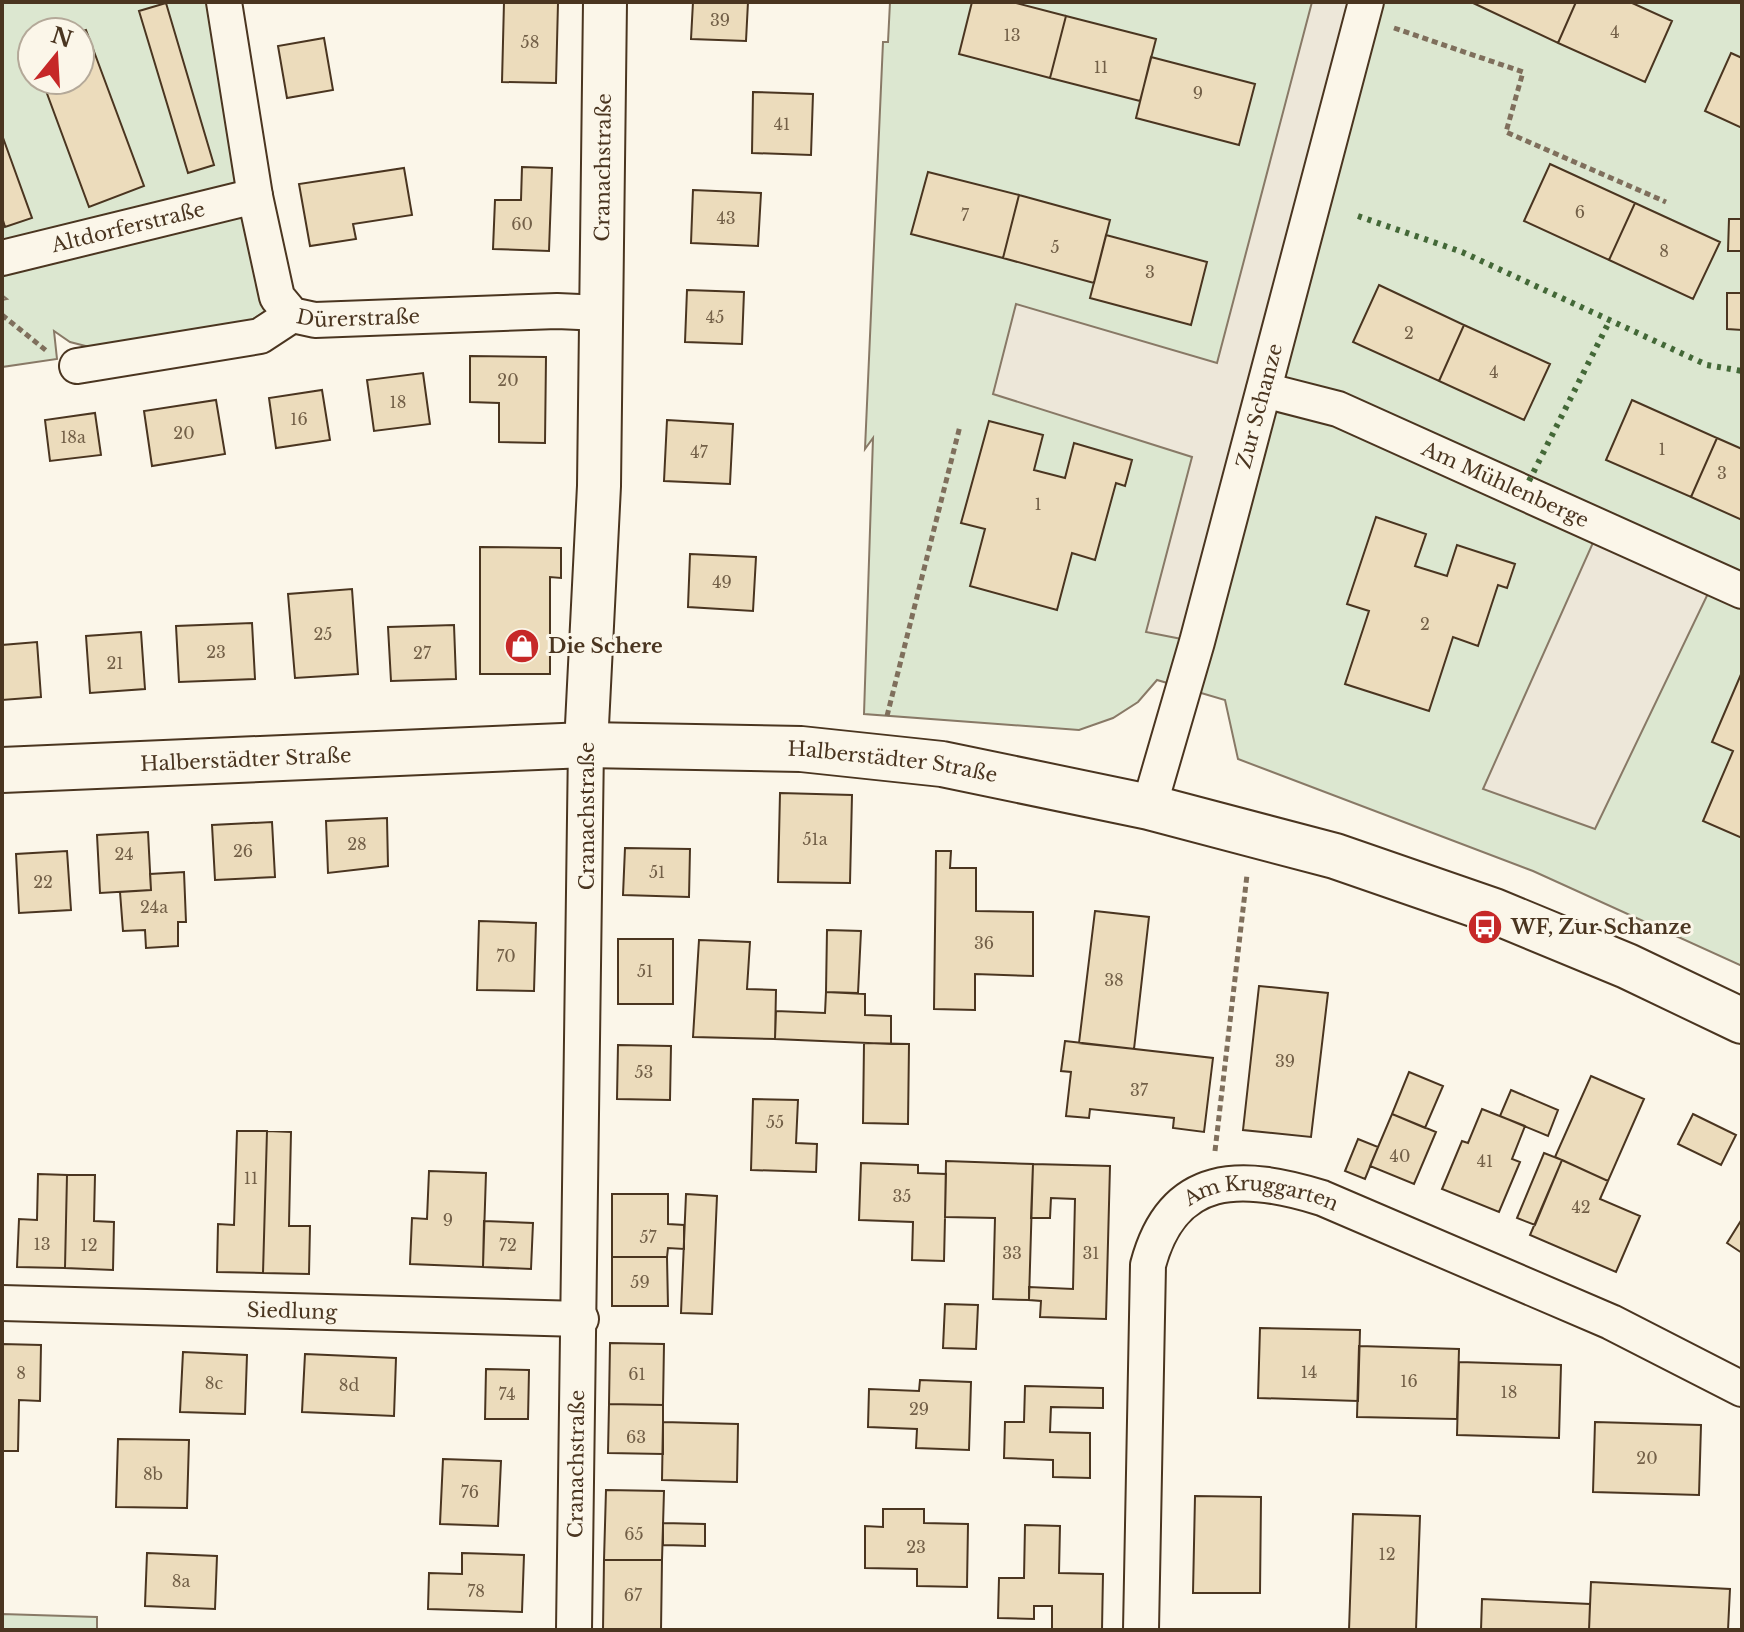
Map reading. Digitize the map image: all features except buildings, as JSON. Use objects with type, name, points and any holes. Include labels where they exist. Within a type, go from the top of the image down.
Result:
[{"type":"main road","name":"Halberstädter Straße","points":[[2,770],[586,745],[801,749],[878,755],[983,771],[1149,807],[1335,856],[1494,911],[1627,966],[1742,1021]]},
{"type":"street","name":"Dürerstraße","points":[[224,2],[255,196],[277,297],[292,315],[315,320],[557,311],[602,313]]},
{"type":"street","name":"Cranachstraße","points":[[574,1630],[581,1319],[586,745],[599,486],[605,2]]},
{"type":"street","name":"Zur Schanze","points":[[1149,807],[1264,390],[1364,10]]},
{"type":"street","name":"Altdorferstraße","points":[[2,258],[255,196]]},
{"type":"street","points":[[67,363],[260,336],[292,315]]},
{"type":"street","name":"Am Mühlenberge","points":[[1264,390],[1338,409],[1742,591]]},
{"type":"street","name":"Am Kruggarten","points":[[1141,1630],[1148,1265],[1155,1238],[1173,1211],[1191,1195],[1210,1188],[1253,1183],[1286,1187],[1322,1198],[1571,1303],[1742,1389]]},
{"type":"street","name":"Siedlung","points":[[2,1303],[581,1319]]},
{"type":"path","points":[[1364,10],[1523,72],[1506,132],[1666,202]]},
{"type":"path","points":[[2,315],[67,363]]},
{"type":"path","points":[[878,755],[960,426]]},
{"type":"path","points":[[1210,1188],[1252,833]]},
{"type":"green space","points":[[2,2],[240,2],[289,296],[250,321],[109,352],[70,342],[54,331],[57,359],[2,367],[2,300],[7,299],[2,295]]},
{"type":"green space","points":[[890,2],[1742,2],[1742,966],[1533,871],[1238,759],[1225,700],[1157,680],[1138,702],[1113,718],[1079,730],[864,714],[873,438],[865,449],[883,42],[888,42]]},
{"type":"green space","points":[[2,1614],[97,1617],[97,1630],[2,1630]]},
{"type":"shaded area","points":[[1312,2],[1367,2],[1197,642],[1146,632],[1192,457],[993,394],[1016,304],[1217,363]]},
{"type":"shaded area","points":[[1600,527],[1715,579],[1595,829],[1483,789]]},
{"type":"hedge","points":[[1358,216],[1462,252],[1707,365],[1742,371]]},
{"type":"hedge","points":[[1529,481],[1610,320]]},
{"type":"place","name":"Die Schere","points":[[522,646]]},
{"type":"place","name":"WF, Zur Schanze","points":[[1485,927]]}]
